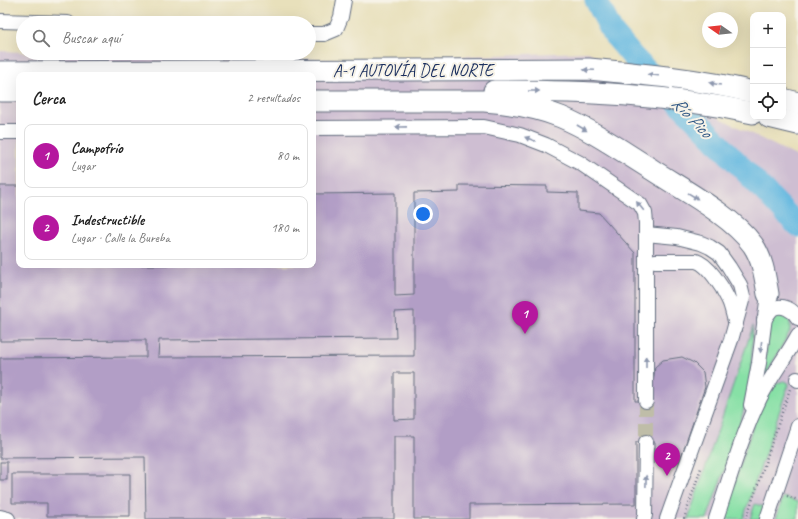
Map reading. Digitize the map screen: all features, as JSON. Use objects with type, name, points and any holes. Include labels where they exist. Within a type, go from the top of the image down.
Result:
[{"type":"highway","name":"A-1 AUTOVÍA DEL NORTE","points":[[0,72],[589,69],[677,78],[750,91]]},
{"type":"highway","points":[[0,92],[16,91]]},
{"type":"highway","name":"A-1 AUTOVÍA DEL NORTE","points":[[316,91],[574,91],[652,96],[750,112]]},
{"type":"highway","points":[[786,100],[798,103]]},
{"type":"highway","points":[[316,101],[506,102],[544,111],[560,117],[578,125],[640,162],[728,220],[752,244],[759,255],[764,267],[768,294]]},
{"type":"highway","points":[[781,120],[798,124]]},
{"type":"street","points":[[316,34],[324,34],[336,29],[341,17],[344,0]]},
{"type":"street","points":[[0,21],[16,21]]},
{"type":"street","points":[[316,128],[484,127],[520,135],[546,145],[580,163],[640,204],[645,213],[646,234],[646,401]]},
{"type":"street","points":[[0,132],[16,132]]},
{"type":"street","points":[[646,234],[677,237],[701,243],[710,247],[719,253],[730,267],[740,285],[743,297],[736,325],[667,519]]},
{"type":"street","points":[[655,261],[696,261],[705,266],[718,281],[729,300],[736,325]]},
{"type":"street","points":[[748,425],[759,363],[768,294]]},
{"type":"street","points":[[764,320],[773,309],[780,307],[788,308],[798,318]]},
{"type":"street","points":[[716,519],[748,425],[761,396],[778,365],[798,335]]},
{"type":"street","points":[[767,519],[798,426]]},
{"type":"street","points":[[644,519],[646,442]]},
{"type":"street","points":[[0,516],[8,519]]},
{"type":"path","points":[[746,519],[795,381]]},
{"type":"shaded area","points":[[0,51],[16,52],[16,60],[345,60],[588,52],[798,157],[798,519],[0,519]]},
{"type":"green space","points":[[779,315],[789,320],[790,331],[762,382],[770,324],[776,316]]},
{"type":"green space","points":[[753,326],[750,378],[743,413],[732,449],[707,519],[688,519]]},
{"type":"green space","points":[[784,381],[789,383],[743,519],[723,519],[753,426],[760,409],[775,385]]},
{"type":"green space","points":[[783,497],[798,502],[798,519],[776,519]]},
{"type":"green space","points":[[755,504],[765,507],[761,519],[750,519]]},
{"type":"building","points":[[459,185],[547,186],[547,192],[578,193],[578,211],[599,213],[635,253],[635,401],[651,401],[655,367],[663,360],[682,357],[694,363],[703,372],[705,387],[680,460],[675,465],[666,465],[657,461],[655,454],[655,442],[636,442],[636,504],[469,505],[469,519],[414,519],[414,436],[394,436],[394,519],[146,519],[145,457],[0,458],[0,358],[146,357],[146,340],[0,341],[0,186],[16,186],[16,268],[316,268],[316,194],[395,193],[395,296],[414,295],[414,193],[459,192]],"holes":[[[414,311],[414,356],[158,357],[159,340],[396,338],[395,312]],[[394,373],[414,373],[414,419],[394,420]]]},
{"type":"building","points":[[0,462],[7,462],[7,480],[0,480]]},
{"type":"building","points":[[12,474],[130,474],[130,516],[47,516],[47,503],[12,503]]},
{"type":"waterway","name":"Río Pico","points":[[596,0],[612,32],[633,57],[798,226]]},
{"type":"tunnel","points":[[646,401],[646,442]]},
{"type":"place","name":"Campofrío","points":[[525,334]]},
{"type":"place","name":"Indestructible","points":[[667,476]]}]
